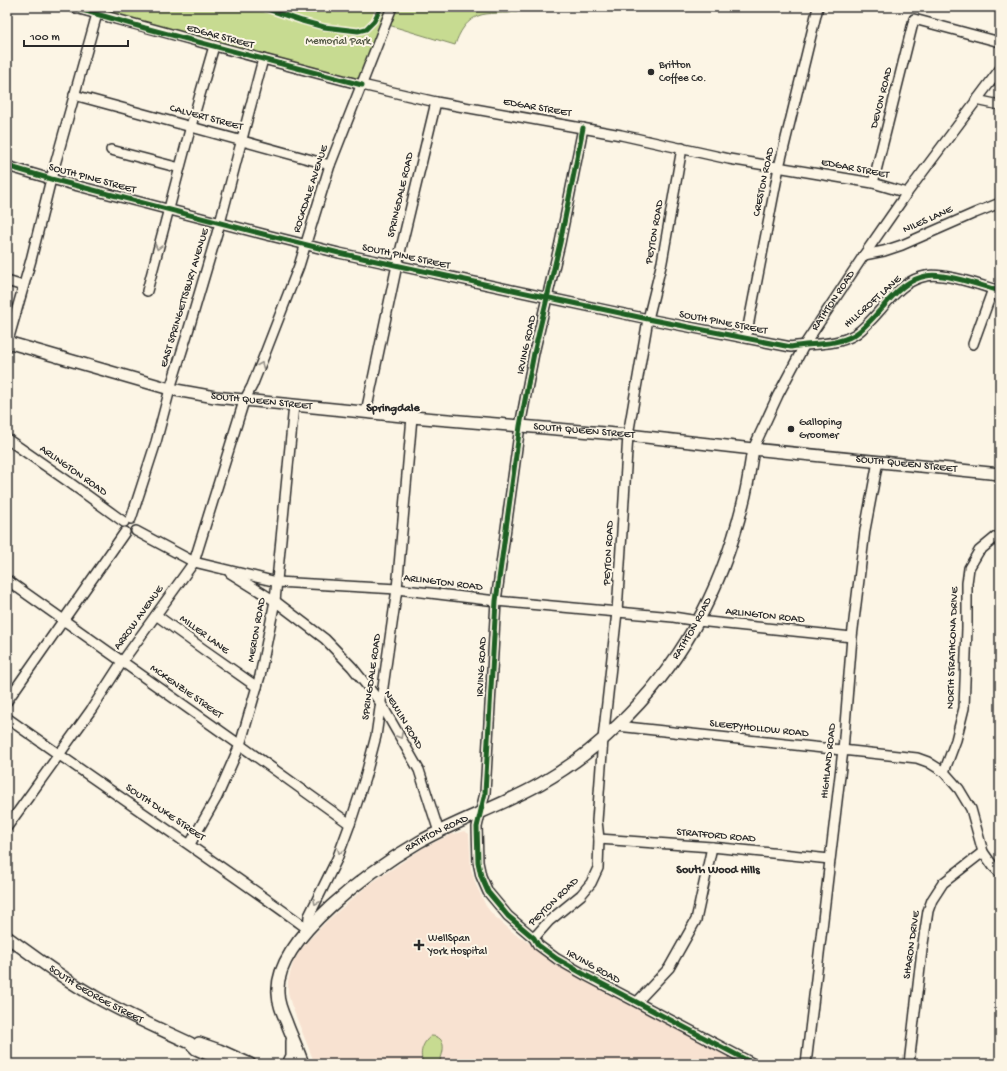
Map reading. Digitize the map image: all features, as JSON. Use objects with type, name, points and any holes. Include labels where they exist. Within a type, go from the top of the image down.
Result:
[{"type":"main road","name":"SOUTH QUEEN STREET","points":[[7,343],[170,389],[244,401],[628,435],[1000,474]]},
{"type":"main road","name":"RATHTON ROAD","points":[[303,1064],[280,1008],[278,993],[279,979],[284,965],[294,946],[327,910],[374,871],[401,853],[439,832],[513,798],[573,763],[617,726],[650,692],[678,654],[698,621],[716,584],[727,557],[744,500],[753,449]]},
{"type":"main road","name":"SOUTH GEORGE STREET","points":[[7,937],[78,987],[133,1017],[190,1043],[196,1048],[230,1064]]},
{"type":"main road","points":[[288,1064],[292,1056],[292,1036]]},
{"type":"main road","name":"SOUTH GEORGE STREET","points":[[190,1043],[199,1043],[250,1064]]},
{"type":"street","name":"EDGAR STREET","points":[[72,7],[263,59],[436,102],[583,128],[729,159],[873,182],[907,193]]},
{"type":"street","name":"ROCKDALE AVENUE","points":[[244,401],[252,386],[264,356],[298,266],[330,165],[392,7]]},
{"type":"street","name":"CRESTON ROAD","points":[[746,337],[779,167],[818,7]]},
{"type":"street","points":[[7,343],[24,286],[51,179],[97,14]]},
{"type":"street","name":"DEVON ROAD","points":[[873,182],[914,19],[1000,42]]},
{"type":"street","points":[[147,291],[214,46]]},
{"type":"street","name":"EAST SPRINGETTSBURY AVENUE","points":[[125,532],[123,526],[128,521],[156,442],[170,389],[220,223],[263,59]]},
{"type":"street","name":"RATHTON ROAD","points":[[753,449],[778,395],[805,344],[907,193],[1000,69]]},
{"type":"street","name":"CALVERT STREET","points":[[74,95],[330,165]]},
{"type":"street","points":[[976,100],[1000,105]]},
{"type":"street","name":"SPRINGDALE ROAD","points":[[366,412],[436,102]]},
{"type":"street","name":"IRVING ROAD","points":[[583,128],[560,243],[534,353],[520,426],[496,601],[485,793],[477,827],[478,862],[481,876],[488,892],[508,916],[534,938],[538,945],[587,976],[754,1064]]},
{"type":"street","name":"PEYTON ROAD","points":[[534,938],[549,921],[581,895],[591,883],[598,868],[599,839],[597,821],[602,739],[617,612],[628,435],[648,319],[662,262],[682,148]]},
{"type":"street","points":[[111,150],[180,168]]},
{"type":"street","name":"SOUTH PINE STREET","points":[[7,166],[168,210],[305,245],[398,266],[648,319],[791,347],[805,344]]},
{"type":"street","name":"NILES LANE","points":[[864,255],[884,251],[902,245],[975,213],[1000,204]]},
{"type":"street","name":"HILLCROFT LANE","points":[[805,344],[836,343],[854,335],[897,291],[912,281],[926,275],[940,275],[997,290]]},
{"type":"street","points":[[7,281],[24,286]]},
{"type":"street","points":[[973,344],[997,290]]},
{"type":"street","name":"ARROW AVENUE","points":[[7,827],[194,562],[244,401]]},
{"type":"street","name":"MERION ROAD","points":[[190,844],[217,797],[240,745],[260,676],[275,601],[294,405]]},
{"type":"street","name":"SPRINGDALE ROAD","points":[[308,929],[309,916],[337,859],[350,824],[365,778],[376,736],[397,589],[412,417]]},
{"type":"street","name":"ARLINGTON ROAD","points":[[7,439],[128,521]]},
{"type":"street","name":"HIGHLAND ROAD","points":[[806,1064],[843,750],[852,637],[865,530],[878,461]]},
{"type":"street","points":[[7,701],[125,532],[130,534],[136,531],[137,524],[134,520],[128,521]]},
{"type":"street","name":"ARLINGTON ROAD","points":[[136,531],[194,562],[277,582],[397,589],[496,601],[673,617],[852,637]]},
{"type":"street","name":"NORTH STRATHCONA DRIVE","points":[[944,772],[956,740],[964,708],[967,583],[969,568],[979,551],[1000,535]]},
{"type":"street","name":"NEWLIN ROAD","points":[[222,568],[275,601],[325,639],[352,667],[380,702],[419,770],[439,832]]},
{"type":"street","name":"MCKENZIE STREET","points":[[7,580],[350,824]]},
{"type":"street","name":"MILLER LANE","points":[[156,615],[257,687]]},
{"type":"street","name":"SOUTH DUKE STREET","points":[[7,718],[190,844],[308,929]]},
{"type":"street","name":"SLEEPYHOLLOW ROAD","points":[[617,726],[917,758],[928,762],[944,772],[959,789],[972,808],[983,852],[1000,873]]},
{"type":"street","name":"STRATFORD ROAD","points":[[599,839],[712,847],[830,859]]},
{"type":"street","points":[[637,1002],[669,968],[696,920],[712,847]]},
{"type":"street","name":"SHARON DRIVE","points":[[908,1064],[928,911],[932,900],[942,883],[983,852]]},
{"type":"shaded area","name":"WellSpan York Hospital","points":[[464,831],[469,834],[471,869],[476,885],[486,906],[493,915],[515,934],[556,961],[754,1064],[315,1064],[291,1004],[288,992],[288,981],[293,963],[300,951],[326,922],[367,886],[423,848],[450,835]]},
{"type":"green space","name":"Memorial Park","points":[[72,7],[539,7],[512,13],[480,15],[466,25],[455,45],[385,24],[362,85]]},
{"type":"green space","points":[[431,1036],[440,1039],[442,1042],[442,1055],[438,1064],[424,1064],[421,1056],[422,1048]]},
{"type":"cycle path","points":[[72,7],[145,28],[362,85]]},
{"type":"cycle path","points":[[252,7],[264,8],[324,27],[358,31],[366,29],[374,21],[381,7]]},
{"type":"cycle path","points":[[583,128],[560,243],[534,353],[520,426],[496,601],[485,793],[477,827],[478,862],[481,876],[488,892],[508,916],[534,938],[538,945],[557,959],[754,1064]]},
{"type":"cycle path","points":[[7,166],[51,179],[339,253],[648,319],[791,347],[831,343],[847,339],[867,324],[901,289],[920,277],[933,275],[942,276],[963,280],[1000,291]]},
{"type":"place","name":"Britton Coffee Co.","points":[[651,72]]},
{"type":"place","name":"Galloping Groomer","points":[[791,429]]},
{"type":"place","name":"WellSpan York Hospital","points":[[419,945]]},
{"type":"district","name":"Springdale","points":[[393,409]]},
{"type":"district","name":"South Wood Hills","points":[[718,871]]}]
